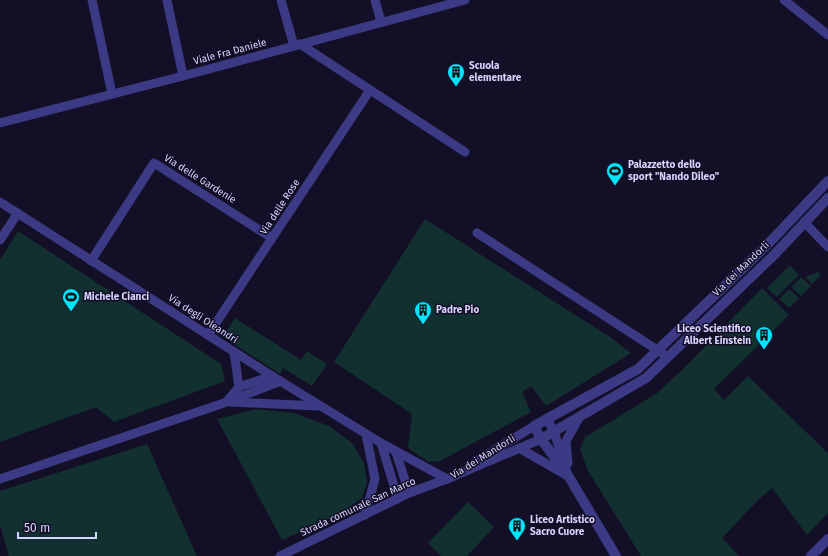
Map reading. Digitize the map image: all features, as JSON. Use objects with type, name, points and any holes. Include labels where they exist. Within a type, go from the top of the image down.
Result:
[{"type":"street","points":[[92,0],[112,94]]},
{"type":"street","points":[[167,0],[183,76]]},
{"type":"street","points":[[281,0],[297,45],[315,54],[465,152]]},
{"type":"street","points":[[374,0],[381,22]]},
{"type":"street","name":"Viale Fra Daniele","points":[[0,124],[465,0]]},
{"type":"street","points":[[784,0],[828,35]]},
{"type":"street","points":[[315,54],[323,38]]},
{"type":"street","points":[[309,41],[315,54]]},
{"type":"street","name":"Via delle Rose","points":[[208,335],[370,90]]},
{"type":"street","name":"Via delle Gardenie","points":[[91,261],[154,163],[272,238]]},
{"type":"street","name":"Via dei Mandorli","points":[[447,479],[534,426],[638,369],[765,247],[828,181]]},
{"type":"street","name":"Via dei Mandorli","points":[[447,479],[541,439],[646,378],[774,254],[828,198]]},
{"type":"street","name":"Via degli Oleandri","points":[[0,202],[320,406],[396,452],[447,479]]},
{"type":"street","points":[[0,240],[18,213]]},
{"type":"street","points":[[804,222],[828,247]]},
{"type":"street","points":[[477,233],[668,357]]},
{"type":"street","points":[[234,352],[239,387]]},
{"type":"street","points":[[227,402],[239,387],[272,376]]},
{"type":"street","points":[[0,479],[227,402],[281,381]]},
{"type":"street","points":[[227,402],[320,406]]},
{"type":"street","points":[[569,477],[566,441],[579,418]]},
{"type":"street","points":[[547,419],[554,432],[569,477]]},
{"type":"street","points":[[534,426],[541,439],[569,477],[616,556]]},
{"type":"street","points":[[365,515],[374,480],[366,434]]},
{"type":"street","points":[[381,443],[398,499]]},
{"type":"street","points":[[519,448],[569,477]]},
{"type":"street","points":[[396,452],[409,493]]},
{"type":"street","name":"Strada comunale San Marco","points":[[280,556],[409,493],[447,479]]},
{"type":"street","points":[[811,556],[828,539]]},
{"type":"green space","points":[[425,219],[610,337],[631,353],[546,406],[531,386],[522,392],[531,412],[440,461],[429,462],[408,448],[412,414],[334,362]]},
{"type":"green space","name":"Michele Cianci","points":[[18,231],[221,364],[225,381],[114,422],[96,407],[0,442],[0,260]]},
{"type":"green space","points":[[790,265],[799,275],[777,297],[767,288]]},
{"type":"green space","points":[[818,272],[821,275],[812,284],[805,277]]},
{"type":"green space","points":[[801,277],[811,286],[801,296],[791,287]]},
{"type":"green space","points":[[762,288],[789,315],[714,389],[724,400],[748,376],[828,453],[828,513],[807,535],[772,488],[759,499],[722,538],[739,556],[641,556],[587,469],[580,449],[585,437],[656,394],[683,369]]},
{"type":"green space","points":[[789,289],[799,298],[789,308],[779,299]]},
{"type":"green space","points":[[235,318],[301,360],[307,351],[327,364],[312,386],[283,368],[280,374],[223,337]]},
{"type":"green space","points":[[256,409],[294,413],[329,426],[352,443],[364,463],[367,482],[362,498],[336,516],[282,540],[217,419]]},
{"type":"green space","points":[[147,444],[197,556],[9,556],[0,525],[0,491]]},
{"type":"green space","points":[[468,502],[494,527],[467,556],[441,556],[428,543]]},
{"type":"place","name":"Scuola elementare","points":[[456,87]]},
{"type":"place","name":"Palazzetto dello sport \"Nando Dileo\"","points":[[615,186]]},
{"type":"place","name":"Michele Cianci","points":[[71,312]]},
{"type":"place","name":"Padre Pio","points":[[423,325]]},
{"type":"place","name":"Liceo Scientifico Albert Einstein","points":[[764,350]]},
{"type":"place","name":"Liceo Artistico Sacro Cuore","points":[[517,541]]}]
